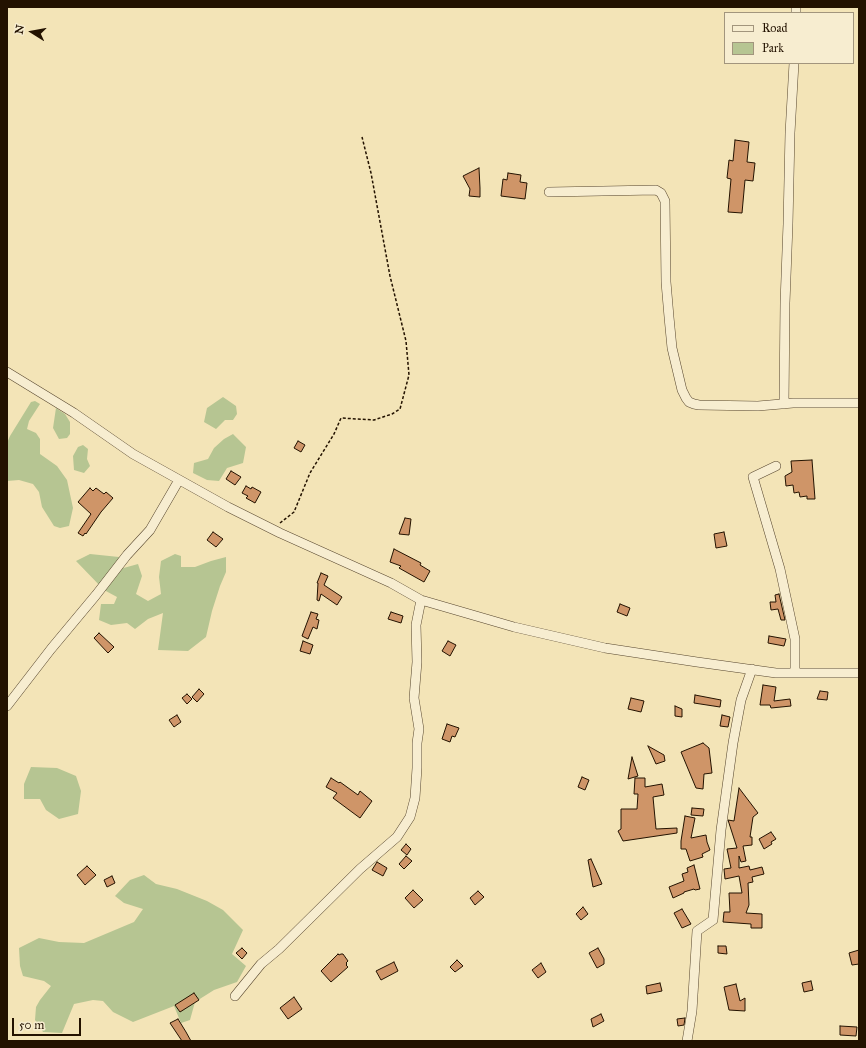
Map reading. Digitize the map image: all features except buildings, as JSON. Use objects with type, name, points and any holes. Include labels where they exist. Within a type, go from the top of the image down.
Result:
[{"type":"street","points":[[784,404],[785,303],[790,133],[794,64]]},
{"type":"street","points":[[549,192],[656,190],[661,193],[665,201],[666,282],[672,348],[682,390],[690,402],[699,405],[758,406],[784,404],[859,403]]},
{"type":"street","points":[[7,372],[74,413],[133,454],[228,507],[391,584],[421,600],[514,627],[605,648],[776,673],[859,673]]},
{"type":"street","points":[[776,466],[753,477],[780,569],[795,639],[795,672]]},
{"type":"street","points":[[7,706],[51,649],[96,596],[127,555],[150,530],[179,480]]},
{"type":"street","points":[[236,996],[261,964],[279,949],[360,869],[397,837],[410,817],[416,798],[417,743],[419,729],[414,698],[417,662],[416,625],[421,600]]},
{"type":"street","points":[[687,1041],[692,1011],[697,931],[713,920],[721,830],[733,743],[741,700],[752,670]]},
{"type":"path","points":[[272,529],[294,512],[310,473],[334,434],[341,418],[374,420],[392,414],[400,408],[404,398],[409,375],[406,341],[390,276],[371,173],[362,137]]},
{"type":"green space","points":[[223,397],[236,406],[237,414],[233,420],[225,420],[216,429],[204,422],[207,408]]},
{"type":"green space","points":[[35,401],[40,404],[29,421],[27,429],[36,433],[40,439],[40,454],[57,466],[67,480],[73,508],[69,526],[60,528],[54,526],[42,507],[39,492],[33,484],[19,480],[7,481],[7,443],[31,402]]},
{"type":"green space","points":[[56,408],[65,414],[70,422],[70,434],[67,438],[59,439],[53,428]]},
{"type":"green space","points":[[233,434],[246,447],[243,463],[227,468],[219,481],[207,480],[193,473],[194,463],[208,459],[214,448],[224,439]]},
{"type":"green space","points":[[83,445],[88,449],[87,459],[90,466],[84,473],[74,470],[73,456],[78,447]]},
{"type":"green space","points":[[90,554],[119,557],[120,569],[138,564],[142,576],[136,594],[148,601],[161,594],[159,577],[161,561],[175,554],[181,556],[181,567],[195,567],[226,557],[226,572],[212,611],[206,637],[188,651],[158,650],[163,613],[148,619],[135,629],[127,623],[111,625],[99,620],[101,604],[114,604],[117,597],[104,590],[76,561]]},
{"type":"green space","points":[[31,767],[57,768],[76,776],[81,791],[78,814],[59,819],[46,810],[40,799],[24,799],[24,784]]},
{"type":"green space","points":[[144,875],[156,884],[177,889],[207,901],[223,910],[243,930],[232,954],[246,966],[237,982],[214,990],[195,1002],[190,1020],[181,1023],[174,1006],[133,1022],[113,1012],[103,1001],[93,1000],[74,1004],[62,1033],[43,1032],[35,1020],[36,1007],[51,986],[44,981],[23,976],[20,966],[19,948],[39,938],[59,942],[84,943],[134,922],[143,909],[124,903],[115,896],[130,880]]}]
